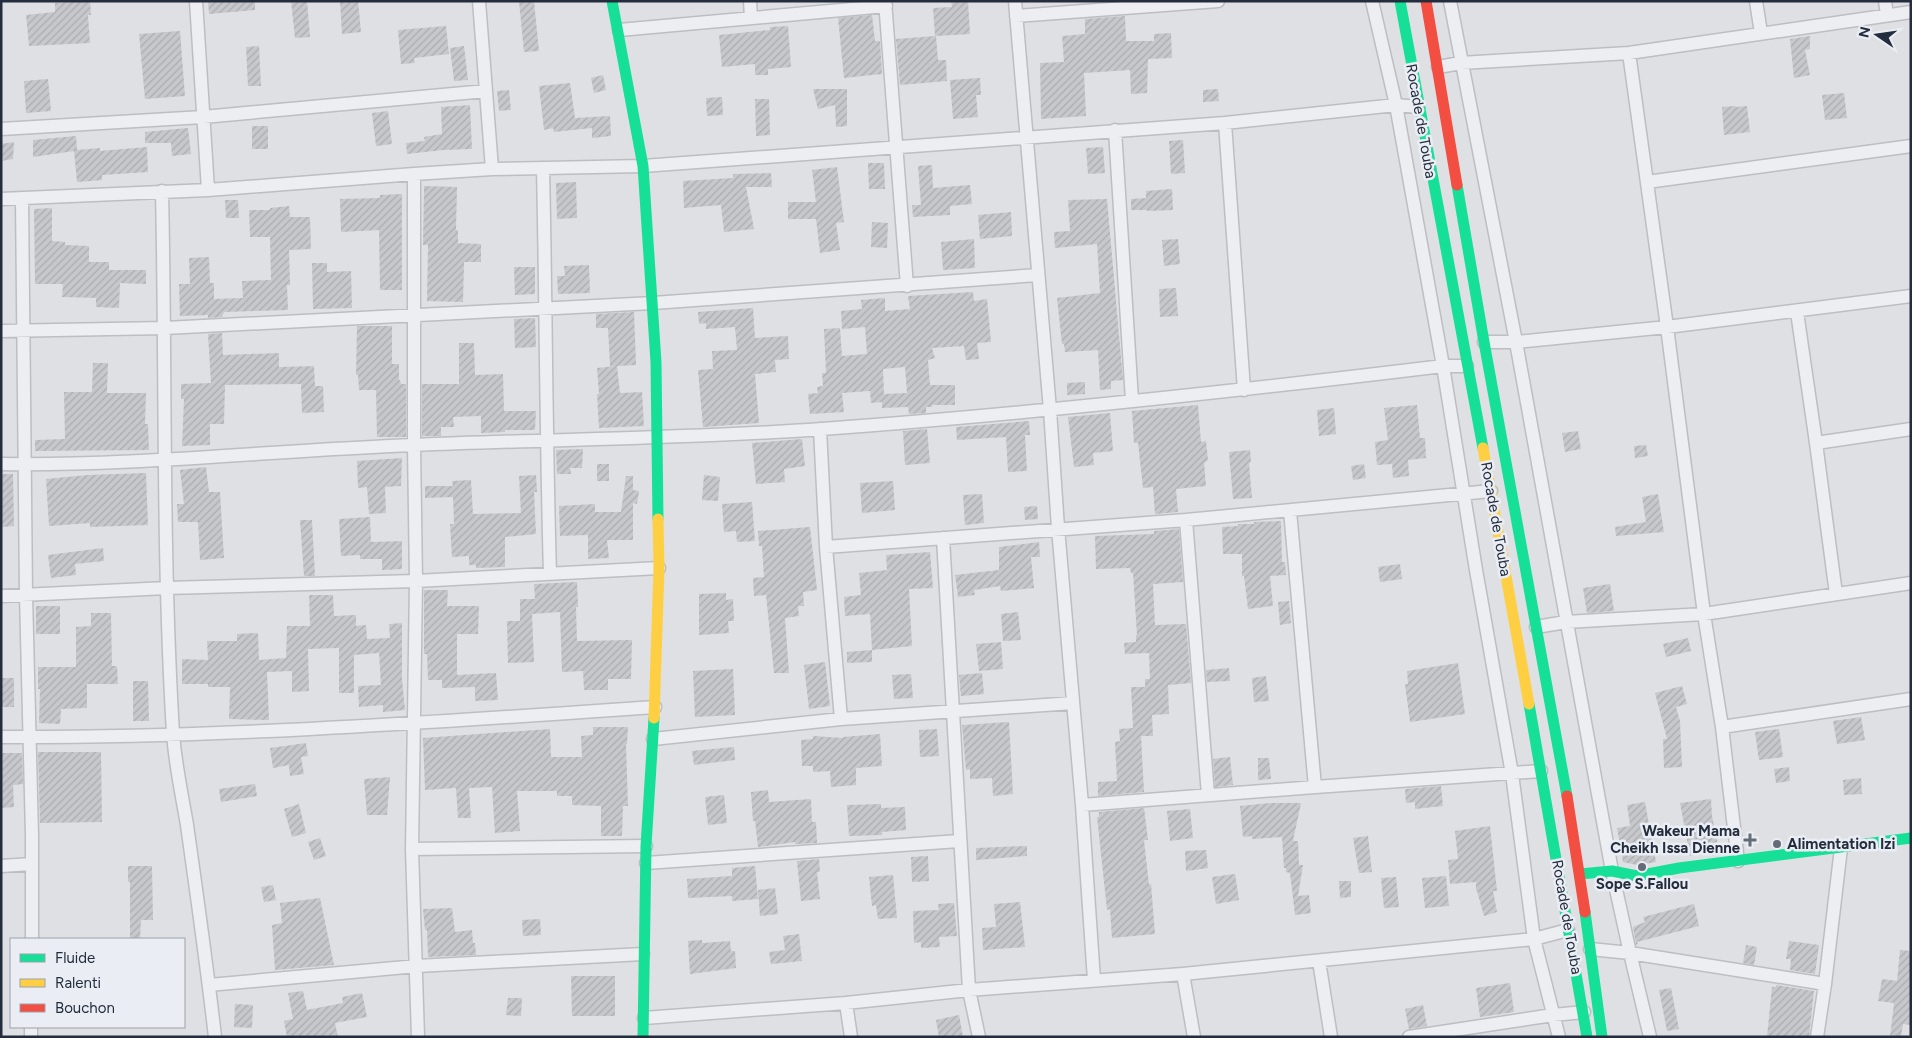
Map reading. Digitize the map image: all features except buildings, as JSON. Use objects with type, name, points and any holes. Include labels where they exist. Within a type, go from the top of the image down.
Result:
[{"type":"main road","points":[[612,1],[644,166],[653,303],[659,568],[655,708],[646,846],[643,1037]]},
{"type":"main road","name":"Rocade de Touba","points":[[1400,1],[1418,107],[1491,491],[1587,1037]]},
{"type":"main road","name":"Rocade de Touba","points":[[1426,1],[1484,342],[1561,757],[1580,874],[1602,1037]]},
{"type":"main road","points":[[1580,874],[1612,871],[1637,876],[1679,868],[1911,838]]},
{"type":"street","points":[[196,1],[208,190]]},
{"type":"street","points":[[479,1],[492,170]]},
{"type":"street","points":[[750,1],[751,18]]},
{"type":"street","points":[[1015,1],[1082,806],[1094,980]]},
{"type":"street","points":[[1016,16],[1218,1]]},
{"type":"street","points":[[1372,1],[1396,105],[1444,366],[1512,774],[1534,939],[1559,1037]]},
{"type":"street","points":[[1450,1],[1516,342],[1612,871],[1650,1037]]},
{"type":"street","points":[[1756,1],[1761,33]]},
{"type":"street","points":[[1886,1],[1887,15]]},
{"type":"street","points":[[619,30],[886,4],[907,286]]},
{"type":"street","points":[[1438,67],[1461,63],[1629,53],[1911,12]]},
{"type":"street","points":[[1629,53],[1668,327],[1704,614],[1722,728],[1738,861]]},
{"type":"street","points":[[1,129],[203,117],[486,91]]},
{"type":"street","points":[[1,199],[208,190],[414,174],[543,168],[644,166],[1225,123],[1396,105],[1418,107]]},
{"type":"street","points":[[1225,123],[1244,390]]},
{"type":"street","points":[[1116,130],[1132,400]]},
{"type":"street","points":[[1647,182],[1911,146]]},
{"type":"street","points":[[543,168],[546,441],[550,574]]},
{"type":"street","points":[[414,174],[416,581],[412,849],[418,1037]]},
{"type":"street","points":[[162,192],[165,328],[164,460],[173,736],[215,1037]]},
{"type":"street","points":[[22,198],[32,938]]},
{"type":"street","points":[[1,331],[165,328],[414,316],[653,303],[1038,275]]},
{"type":"street","points":[[1484,342],[1516,342],[1668,327],[1911,296]]},
{"type":"street","points":[[1797,312],[1836,594]]},
{"type":"street","points":[[1,464],[25,465],[164,460],[414,445],[657,437],[820,429],[1050,410],[1132,400],[1244,390],[1444,366],[1467,366]]},
{"type":"street","points":[[820,429],[826,547],[841,720]]},
{"type":"street","points":[[1816,443],[1911,429]]},
{"type":"street","points":[[826,547],[1058,528],[1186,520],[1491,491]]},
{"type":"street","points":[[1290,510],[1316,787]]},
{"type":"street","points":[[1186,520],[1208,795]]},
{"type":"street","points":[[943,538],[969,990],[980,1037]]},
{"type":"street","points":[[1,596],[167,588],[416,581],[659,568]]},
{"type":"street","points":[[1536,627],[1566,622],[1704,614],[1911,583]]},
{"type":"street","points":[[1722,728],[1911,699]]},
{"type":"street","points":[[653,739],[841,720],[1073,703]]},
{"type":"street","points":[[1,736],[173,736],[414,724],[655,708]]},
{"type":"street","points":[[1082,806],[1541,771]]},
{"type":"street","points":[[646,863],[959,841]]},
{"type":"street","points":[[412,849],[646,846]]},
{"type":"street","points":[[1817,1037],[1841,848]]},
{"type":"street","points":[[1,866],[32,864]]},
{"type":"street","points":[[644,1018],[1183,974],[1534,939],[1568,930]]},
{"type":"street","points":[[1590,949],[1630,953],[1825,984]]},
{"type":"street","points":[[209,985],[417,966],[643,954]]},
{"type":"street","points":[[1319,961],[1331,1037]]},
{"type":"street","points":[[1183,974],[1194,1037]]},
{"type":"street","points":[[846,1003],[851,1037]]},
{"type":"street","points":[[1409,1037],[1584,1012]]},
{"type":"traffic: fast","points":[[612,1],[643,166],[656,362],[658,519]]},
{"type":"traffic: fast","points":[[1400,1],[1483,448]]},
{"type":"traffic: fast","points":[[1457,185],[1567,796]]},
{"type":"traffic: fast","points":[[1529,704],[1587,1037]]},
{"type":"traffic: fast","points":[[643,1037],[646,846],[654,718]]},
{"type":"traffic: fast","points":[[1580,874],[1612,871],[1637,876],[1679,868],[1911,838]]},
{"type":"traffic: fast","points":[[1585,912],[1602,1037]]},
{"type":"traffic: slow","points":[[1483,448],[1529,704]]},
{"type":"traffic: slow","points":[[654,718],[659,568],[658,519]]},
{"type":"traffic: jam","points":[[1426,1],[1457,185]]},
{"type":"traffic: jam","points":[[1567,796],[1585,912]]},
{"type":"place","name":"Wakeur Mama Cheikh Issa Dienne","points":[[1750,840]]},
{"type":"place","name":"Alimentation Izi","points":[[1777,844]]},
{"type":"place","name":"Sope S.Fallou","points":[[1642,867]]}]
